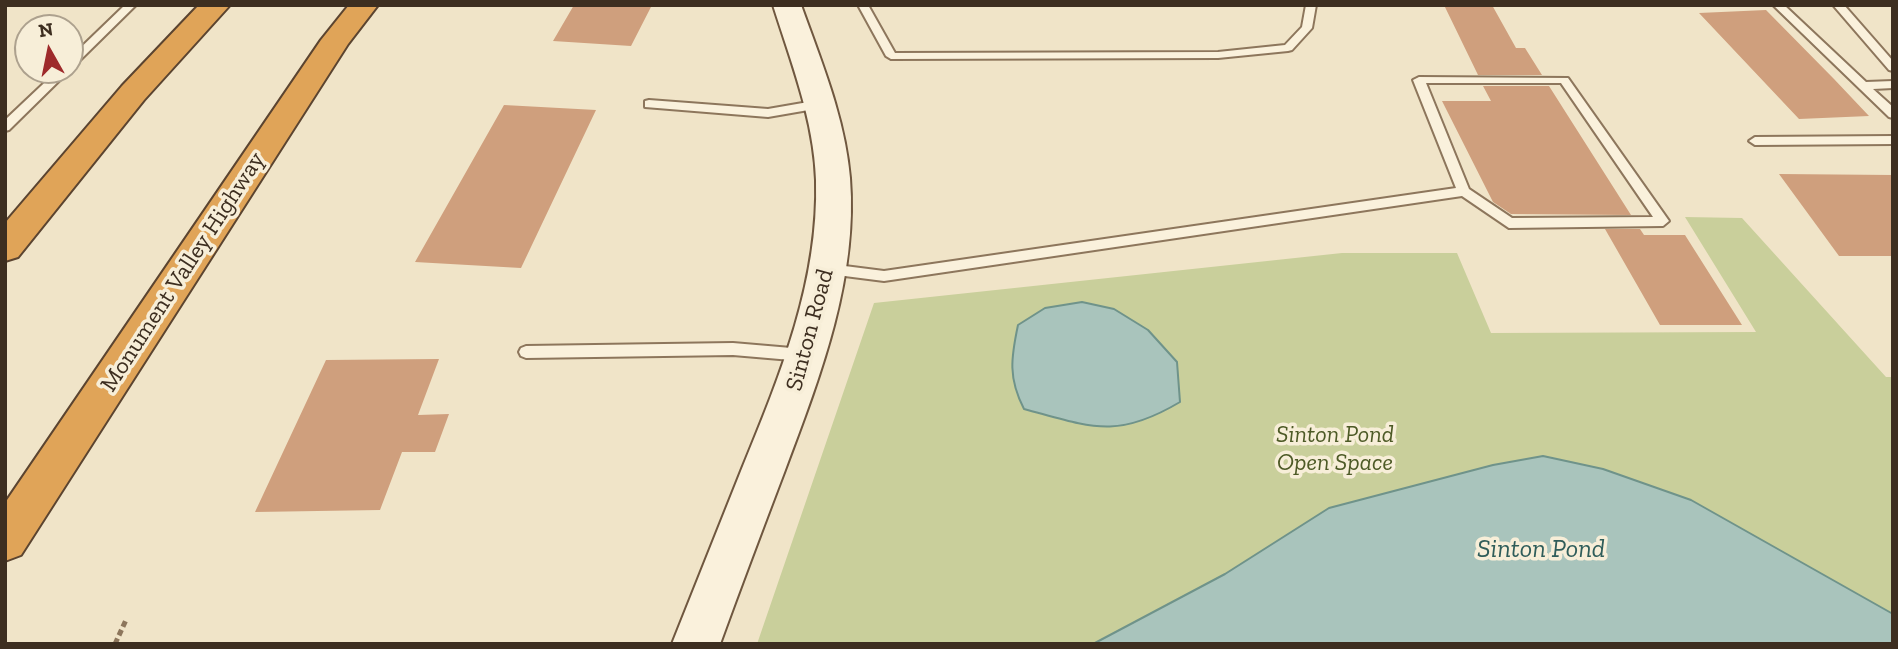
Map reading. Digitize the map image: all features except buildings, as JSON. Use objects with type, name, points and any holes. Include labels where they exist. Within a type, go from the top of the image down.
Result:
[{"type":"highway","points":[[5,247],[81,155],[190,30],[216,5]]},
{"type":"highway","name":"Monument Valley Highway","points":[[5,541],[336,40],[365,5]]},
{"type":"street","name":"Sinton Road","points":[[696,644],[788,408],[828,269],[834,218],[833,177],[820,104],[787,5]]},
{"type":"lane","points":[[84,50],[131,5]]},
{"type":"lane","points":[[863,5],[891,56],[918,56],[1218,55],[1288,48],[1307,28],[1311,5]]},
{"type":"lane","points":[[1778,5],[1893,114]]},
{"type":"lane","points":[[1838,5],[1893,68]]},
{"type":"lane","points":[[828,269],[884,276],[1464,191],[1509,223],[1663,221],[1564,80],[1419,80],[1464,191]]},
{"type":"lane","points":[[5,127],[50,84]]},
{"type":"lane","points":[[1863,86],[1893,84]]},
{"type":"lane","points":[[649,103],[768,113],[820,104]]},
{"type":"lane","points":[[1755,141],[1893,140]]},
{"type":"lane","points":[[527,352],[733,349],[805,355]]},
{"type":"path","points":[[115,644],[126,620]]},
{"type":"green space","name":"Sinton Pond Open Space","points":[[1685,217],[1742,218],[1886,377],[1893,377],[1893,644],[757,644],[874,303],[1342,253],[1457,253],[1491,333],[1756,332]]},
{"type":"water","points":[[1082,302],[1114,309],[1148,330],[1177,362],[1180,402],[1138,422],[1120,426],[1086,425],[1024,409],[1015,387],[1012,368],[1018,325],[1045,308]]},
{"type":"water","name":"Sinton Pond","points":[[1543,456],[1603,469],[1691,500],[1893,614],[1893,644],[1093,644],[1225,574],[1329,508],[1493,465]]}]
